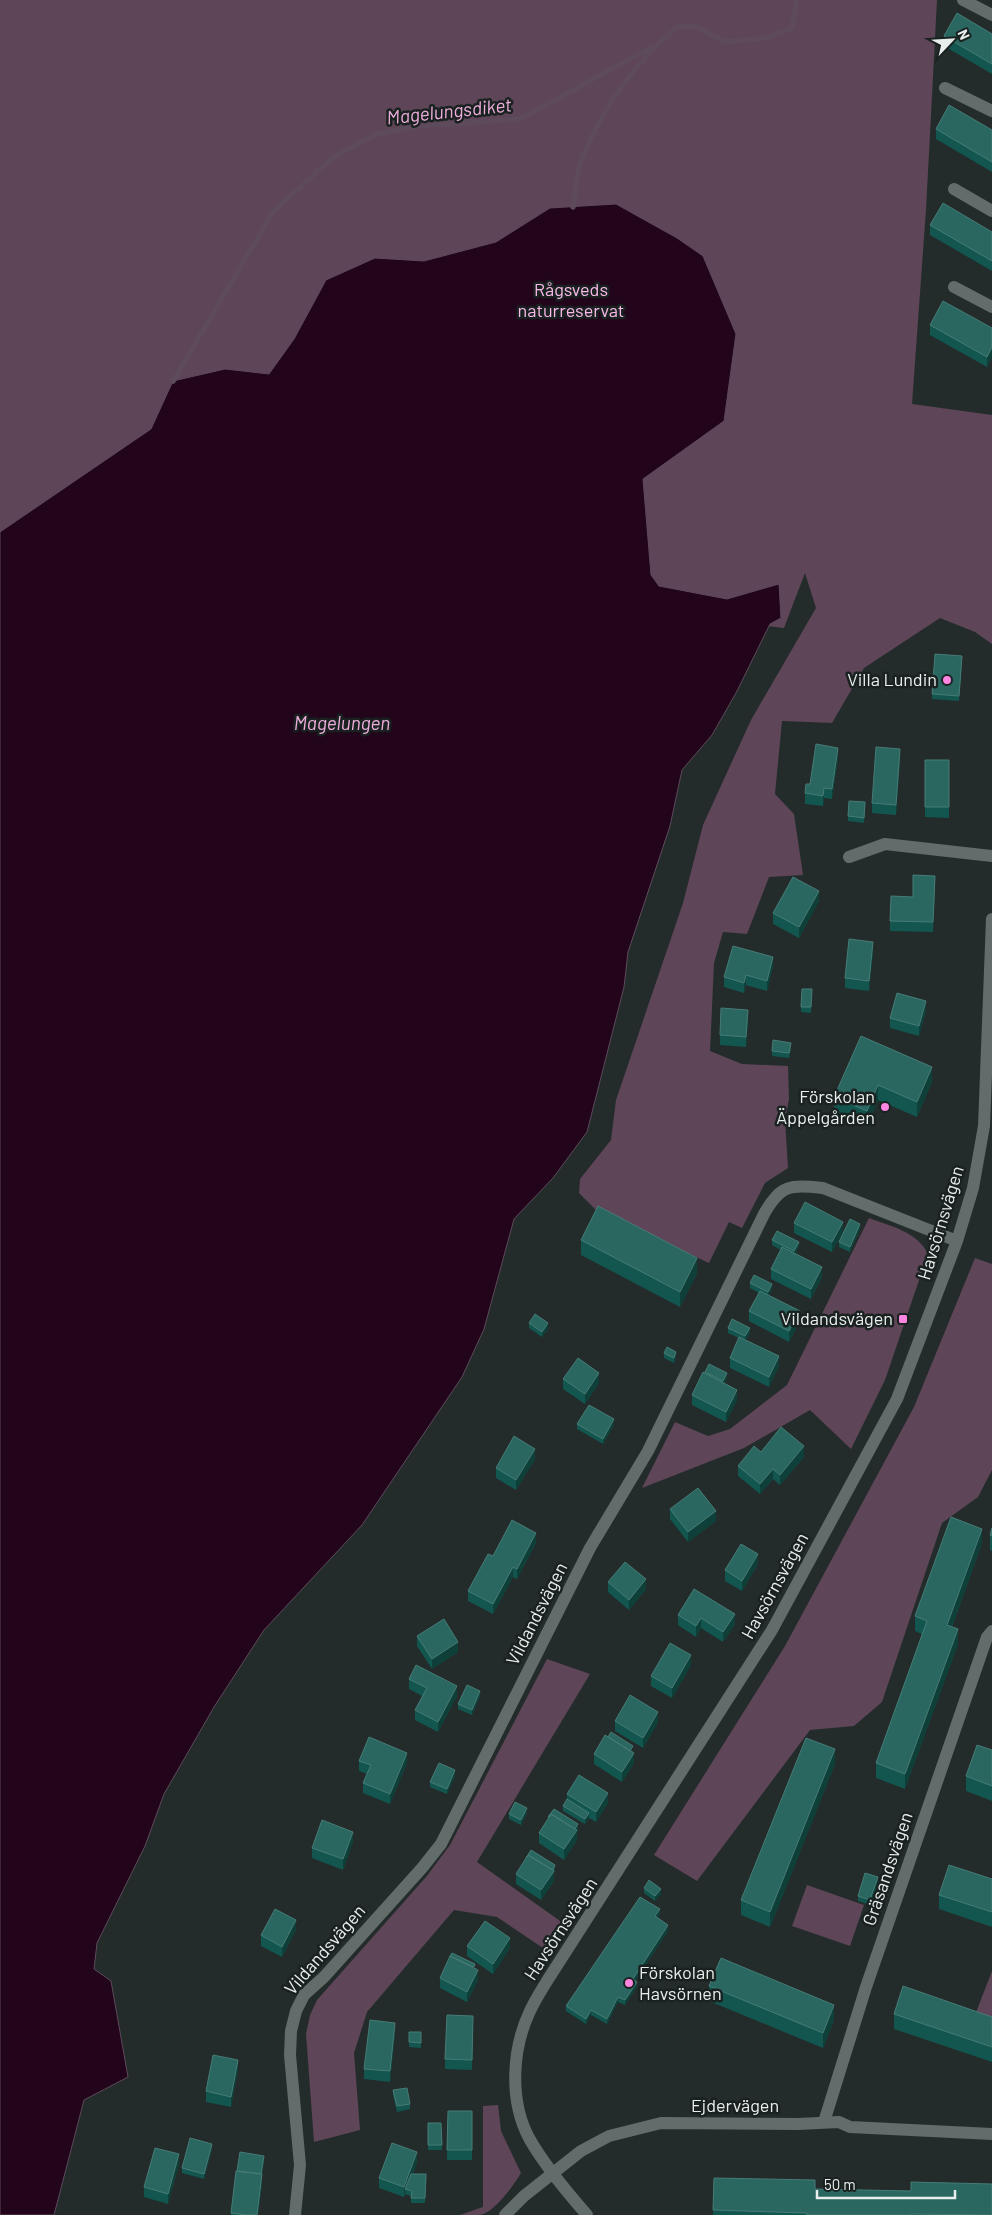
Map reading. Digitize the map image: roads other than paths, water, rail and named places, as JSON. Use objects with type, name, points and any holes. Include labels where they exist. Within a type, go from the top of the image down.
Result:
[{"type":"street","points":[[963,0],[992,15]]},
{"type":"street","points":[[945,88],[992,111]]},
{"type":"street","points":[[954,189],[992,210]]},
{"type":"street","points":[[954,287],[992,307]]},
{"type":"street","points":[[849,857],[885,844],[992,856]]},
{"type":"street","name":"Havsörnsvägen","points":[[587,2215],[553,2173],[529,2137],[517,2106],[515,2076],[517,2058],[530,2011],[547,1981],[772,1630],[897,1399],[957,1241],[973,1188],[984,1126],[992,919]]},
{"type":"street","name":"Vildandsvägen","points":[[295,2215],[300,2165],[290,2055],[291,2031],[296,2011],[304,1996],[422,1868],[441,1844],[590,1548],[648,1451],[774,1196],[787,1188],[804,1186],[823,1188],[957,1241]]},
{"type":"street","name":"Gräsandsvägen","points":[[824,2122],[866,1987],[988,1636],[992,1631]]},
{"type":"street","name":"Ejdervägen","points":[[505,2215],[524,2196],[582,2151],[609,2136],[661,2123],[798,2124],[839,2122],[850,2127],[992,2134]]},
{"type":"water","name":"Magelungen","points":[[616,204],[677,238],[703,256],[736,334],[724,421],[643,479],[651,575],[659,586],[727,599],[779,584],[781,618],[770,624],[736,693],[712,735],[682,770],[670,826],[628,952],[624,987],[587,1132],[553,1178],[514,1219],[484,1329],[462,1377],[362,1525],[264,1630],[214,1707],[164,1794],[145,1846],[97,1943],[94,1969],[111,1981],[128,2077],[84,2100],[54,2215],[0,2215],[0,532],[151,429],[173,381],[225,369],[269,374],[294,339],[326,280],[375,258],[424,261],[496,242],[550,208]]},
{"type":"waterway","name":"Magelungsdiket","points":[[573,207],[580,163],[600,121],[622,86],[635,70],[678,26],[697,27],[725,42],[766,38],[792,28],[797,0]]},
{"type":"waterway","name":"Magelungsdiket","points":[[173,381],[273,212],[332,158],[377,134],[420,126],[520,119],[654,46]]},
{"type":"place","name":"Villa Lundin","points":[[947,680]]},
{"type":"place","name":"Förskolan Äppelgården","points":[[885,1107]]},
{"type":"place","name":"Vildandsvägen","points":[[903,1319]]},
{"type":"place","name":"Förskolan Havsörnen","points":[[629,1983]]},
{"type":"park label","name":"Rågsveds naturreservat","points":[[571,300]]}]
